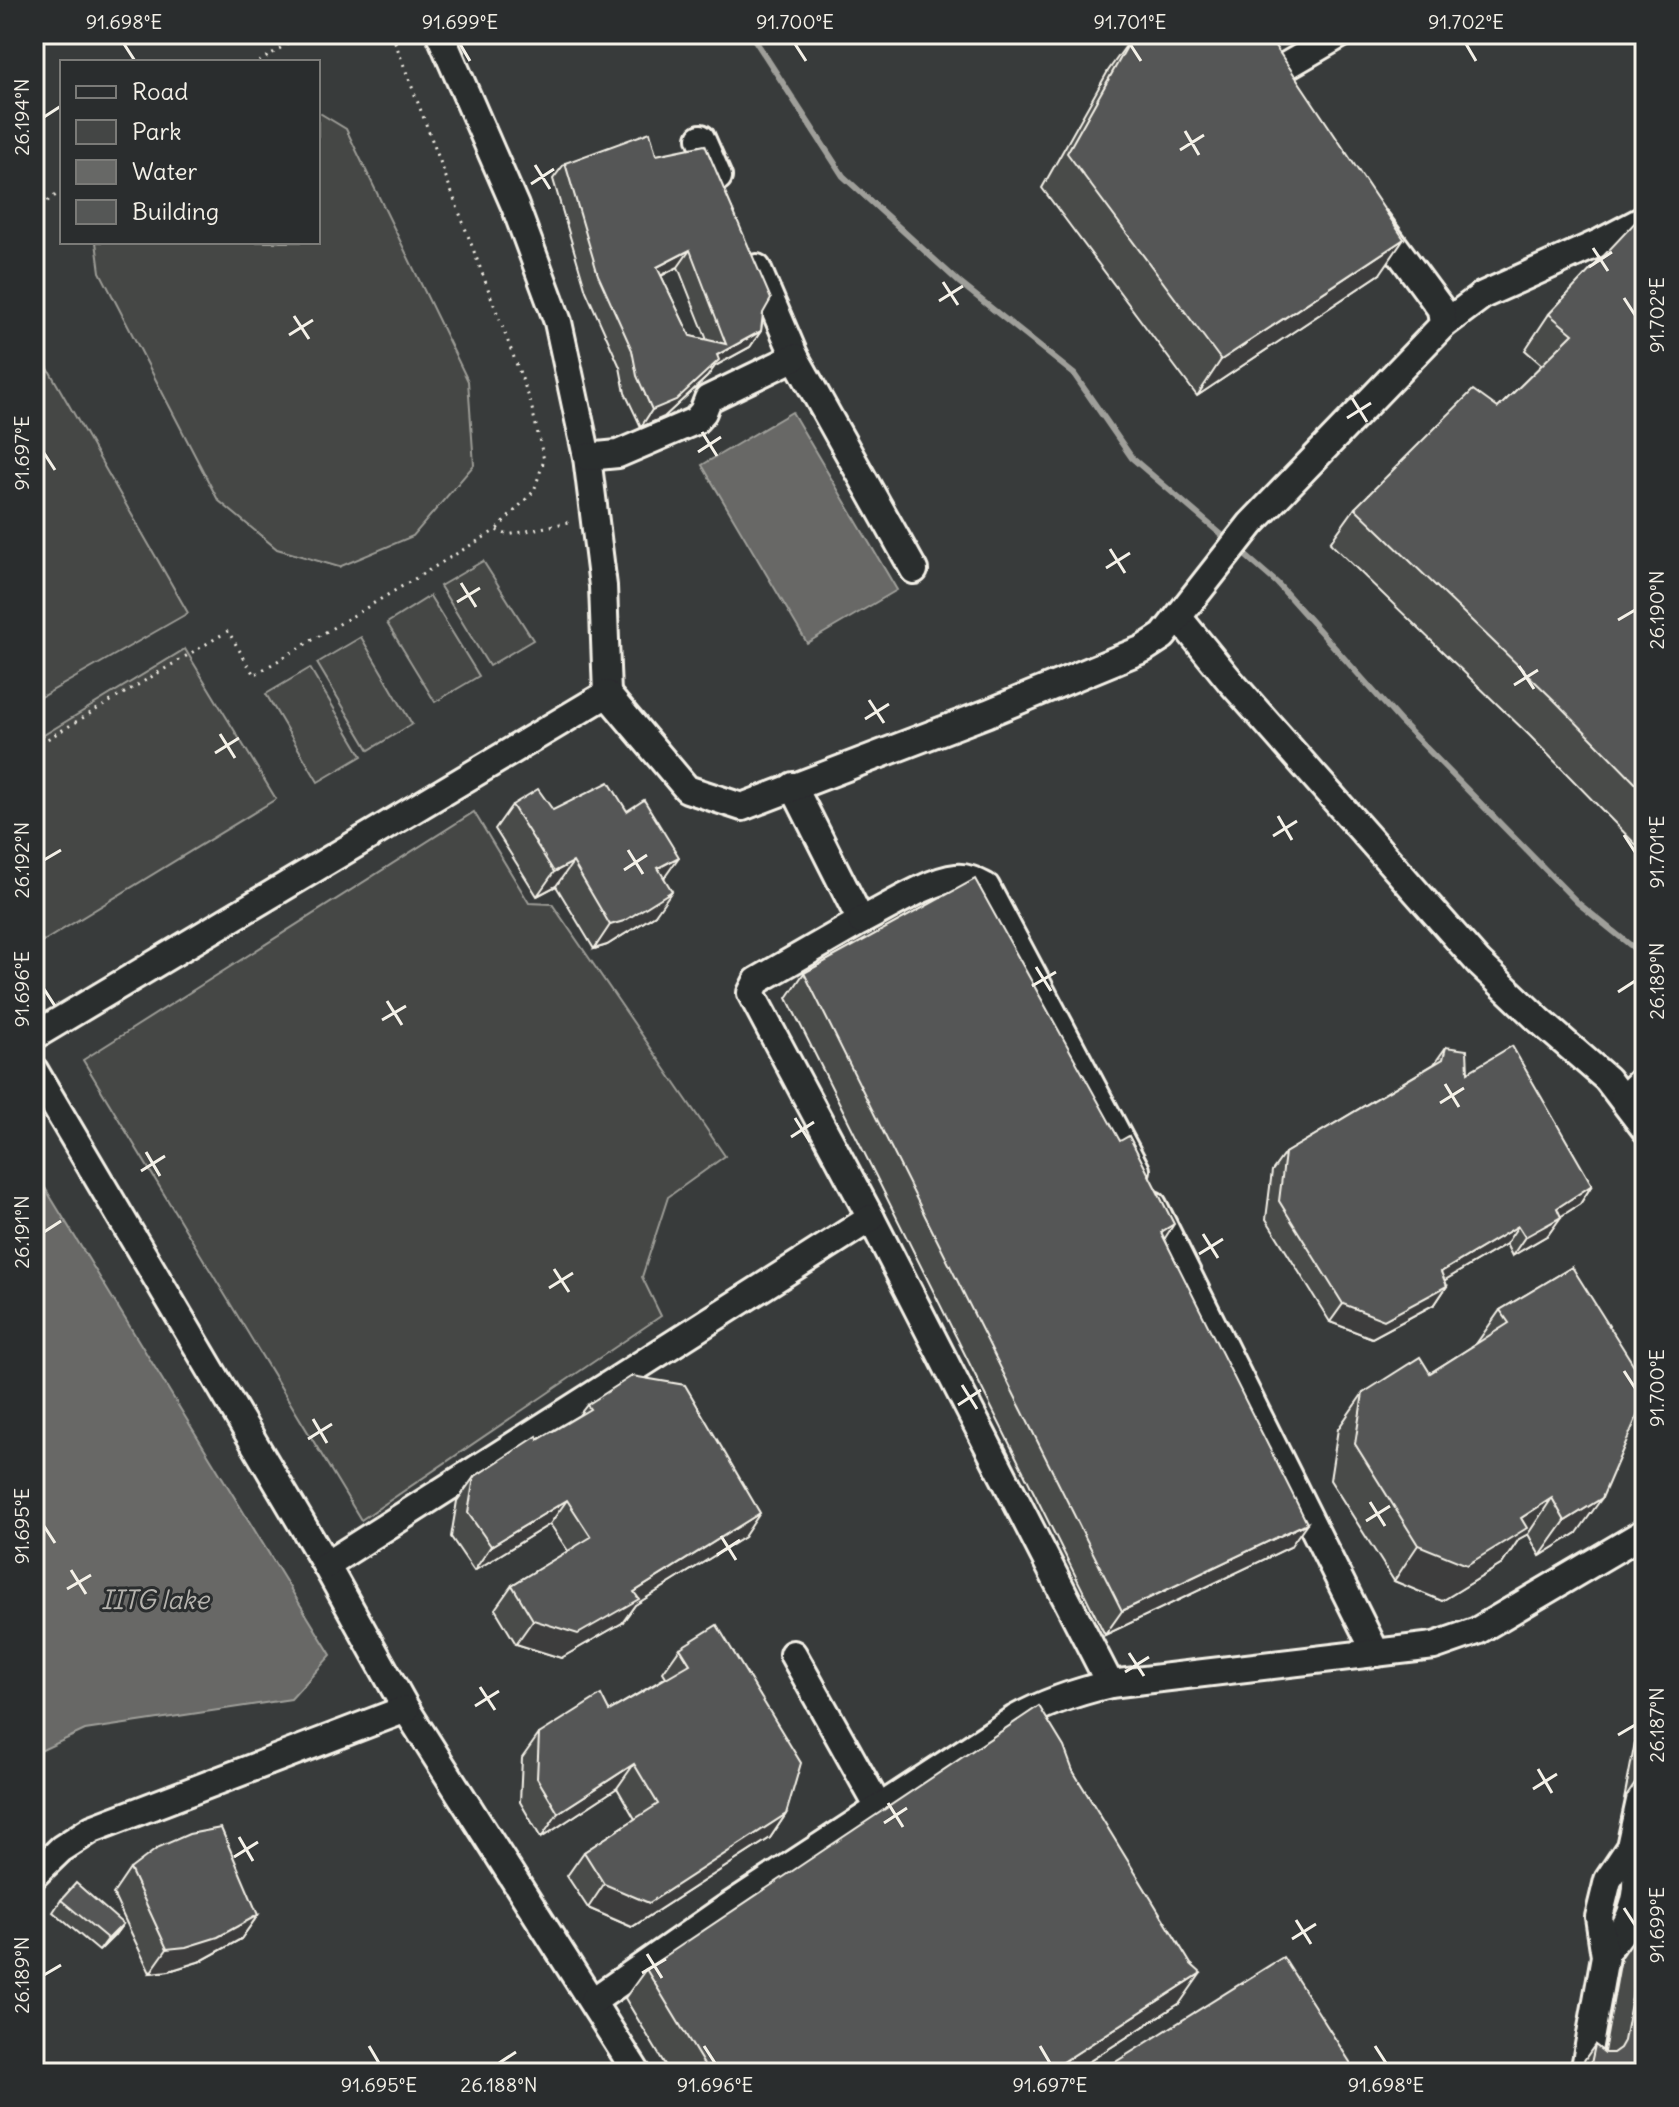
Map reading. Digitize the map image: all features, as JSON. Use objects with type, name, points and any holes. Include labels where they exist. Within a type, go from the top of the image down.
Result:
[{"type":"street","points":[[440,34],[515,206],[558,322],[587,457],[603,586],[607,694],[687,789],[742,807],[988,713],[1143,649],[1163,636],[1251,524],[1443,325],[1483,295],[1645,219]]},
{"type":"street","points":[[1287,100],[1263,65],[1341,34]]},
{"type":"street","points":[[701,138],[726,197]]},
{"type":"street","points":[[1359,199],[1441,309],[1443,325]]},
{"type":"street","points":[[745,240],[795,357],[914,570]]},
{"type":"street","points":[[587,457],[618,454],[695,421],[708,399],[795,357]]},
{"type":"street","points":[[1179,618],[1231,682],[1479,963],[1607,1079],[1645,1129]]},
{"type":"street","points":[[34,1036],[607,694]]},
{"type":"street","points":[[793,786],[861,921]]},
{"type":"street","points":[[1110,1684],[871,1218],[751,993],[757,981],[861,921],[940,881],[972,879],[986,887],[1092,1084],[1376,1653]]},
{"type":"street","points":[[34,1070],[326,1565],[406,1709],[637,2073]]},
{"type":"street","points":[[1623,1099],[1645,1077]]},
{"type":"street","points":[[326,1565],[871,1218]]},
{"type":"street","points":[[593,2001],[725,1909],[879,1808],[1044,1716],[1075,1692],[1110,1684],[1434,1646],[1477,1631],[1645,1532]]},
{"type":"street","points":[[793,1654],[879,1808]]},
{"type":"street","points":[[34,1875],[61,1849],[92,1829],[406,1709]]},
{"type":"street","points":[[1584,2073],[1605,1951],[1599,1917],[1607,1883],[1630,1847],[1645,1778]]},
{"type":"path","points":[[262,60],[302,34]]},
{"type":"path","points":[[34,747],[228,631],[254,675],[496,530],[534,491],[544,460],[530,400],[392,34]]},
{"type":"path","points":[[34,210],[60,192]]},
{"type":"path","points":[[496,530],[508,535],[594,516]]},
{"type":"shaded area","points":[[34,34],[1645,34],[1645,2073],[34,2073]]},
{"type":"green space","points":[[320,113],[346,129],[468,381],[474,465],[413,536],[339,567],[277,549],[218,500],[100,272],[96,244],[320,244]]},
{"type":"green space","points":[[34,344],[188,613],[34,701]]},
{"type":"green space","points":[[483,561],[533,640],[489,666],[440,586]]},
{"type":"green space","points":[[430,596],[479,676],[435,702],[387,623]]},
{"type":"green space","points":[[361,637],[412,724],[369,750],[317,663]]},
{"type":"green space","points":[[185,649],[276,799],[34,947],[34,741]]},
{"type":"green space","points":[[310,668],[362,756],[318,782],[266,694]]},
{"type":"green space","points":[[474,812],[529,903],[552,904],[725,1156],[668,1197],[642,1277],[661,1316],[361,1520],[83,1060]]},
{"type":"water","points":[[792,412],[897,590],[807,643],[702,465]]},
{"type":"water","name":"IITG lake","points":[[34,1170],[331,1655],[291,1699],[85,1730],[34,1754]]},
{"type":"building","points":[[1267,34],[1404,239],[1221,360],[1067,153],[1133,36]]},
{"type":"building","points":[[650,132],[656,155],[705,145],[771,299],[763,313],[761,331],[717,355],[719,360],[676,400],[652,410],[637,376],[632,350],[598,275],[565,163]],"holes":[[[690,250],[726,344],[690,336],[657,267]]]},
{"type":"building","points":[[1645,215],[1645,793],[1554,700],[1355,508],[1473,390],[1498,408],[1573,334],[1549,314]]},
{"type":"building","points":[[609,782],[627,811],[644,800],[679,857],[658,868],[672,891],[624,921],[610,925],[573,862],[554,872],[512,805],[538,789],[553,810]]},
{"type":"building","points":[[975,879],[1120,1141],[1129,1136],[1174,1224],[1161,1232],[1307,1523],[1122,1611],[804,973]]},
{"type":"building","points":[[1512,1046],[1592,1185],[1557,1208],[1561,1217],[1525,1237],[1518,1226],[1441,1272],[1447,1286],[1384,1320],[1343,1304],[1279,1201],[1285,1153],[1443,1059],[1446,1047],[1467,1050],[1468,1072]]},
{"type":"building","points":[[1572,1267],[1645,1383],[1645,1398],[1602,1498],[1565,1521],[1552,1498],[1521,1518],[1527,1528],[1467,1565],[1418,1545],[1355,1444],[1363,1393],[1420,1357],[1430,1373],[1509,1323],[1500,1310]]},
{"type":"building","points":[[632,1376],[685,1385],[760,1513],[634,1592],[639,1599],[578,1634],[533,1620],[512,1585],[591,1537],[567,1500],[491,1546],[468,1513],[474,1477],[537,1436],[538,1440],[590,1409],[587,1405]]},
{"type":"building","points":[[717,1625],[801,1763],[786,1814],[649,1903],[604,1884],[584,1852],[658,1804],[634,1764],[558,1813],[537,1778],[539,1734],[601,1695],[609,1711],[690,1664],[680,1648]]},
{"type":"building","points":[[1039,1706],[1064,1747],[1073,1771],[1191,1964],[1201,1973],[1046,2073],[709,2073],[646,1969]]},
{"type":"building","points":[[221,1828],[258,1915],[218,1937],[186,1947],[167,1949],[130,1869],[159,1847],[189,1834]]},
{"type":"building","points":[[76,1883],[123,1924],[108,1939],[61,1900]]},
{"type":"building","points":[[1645,1926],[1645,2073],[1589,2073],[1595,2045],[1605,2053],[1613,2053],[1624,2041]]},
{"type":"building","points":[[1283,1957],[1357,2073],[1098,2073]]},
{"type":"waterway","points":[[751,34],[843,176],[960,283],[1074,374],[1132,458],[1230,542]]},
{"type":"waterway","points":[[1238,549],[1277,583],[1401,722],[1578,903],[1645,957]]}]
